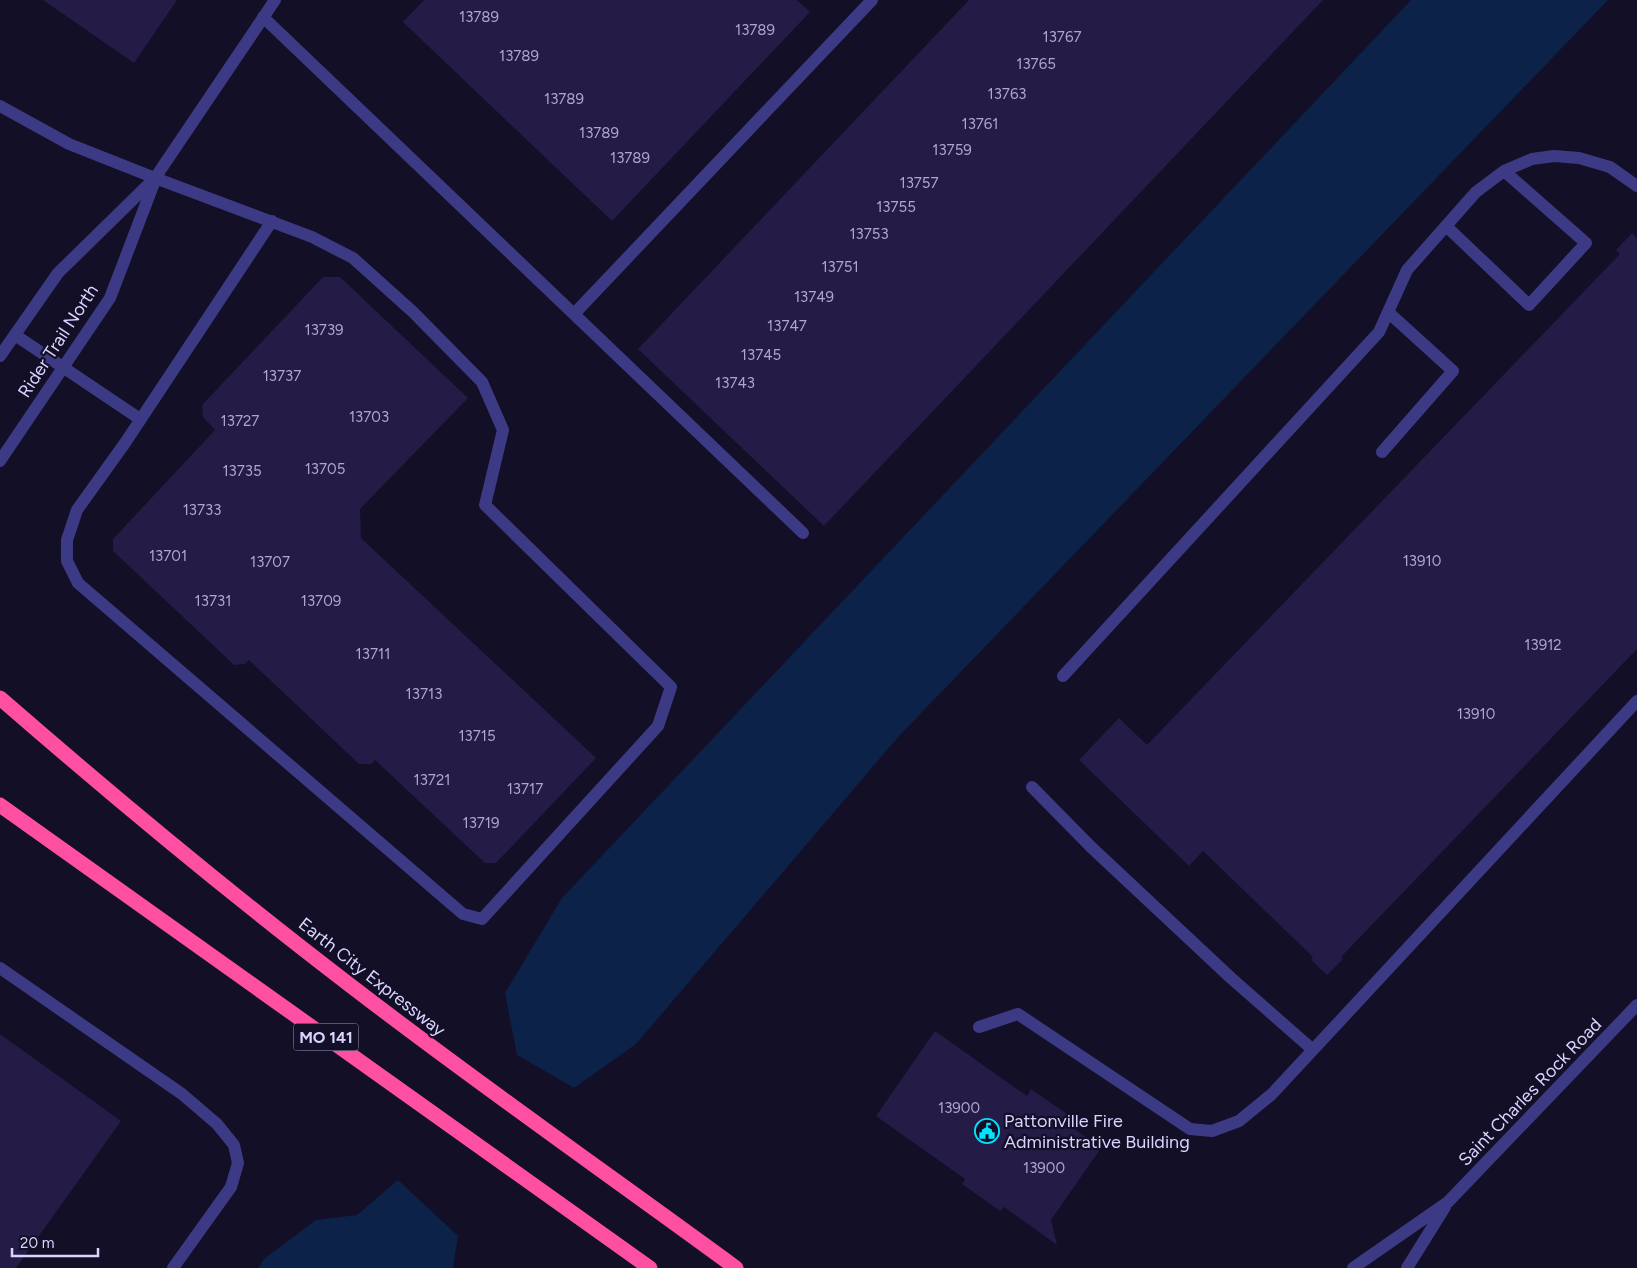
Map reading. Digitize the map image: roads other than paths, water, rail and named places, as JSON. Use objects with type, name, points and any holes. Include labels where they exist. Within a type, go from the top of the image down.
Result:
[{"type":"highway","name":"Earth City Expressway","points":[[0,698],[154,829],[354,988],[516,1110],[736,1268]]},
{"type":"highway","name":"MO 141","points":[[1,806],[650,1268]]},
{"type":"street","name":"Rider Trail North","points":[[0,356],[58,273],[155,178],[275,0]]},
{"type":"street","points":[[574,314],[872,0]]},
{"type":"street","points":[[264,17],[803,533]]},
{"type":"street","points":[[0,106],[69,144],[312,236],[353,258],[412,312],[482,382],[503,430],[485,505],[671,687],[658,726],[482,919],[462,914],[78,583],[67,561],[67,540],[77,510],[272,221]]},
{"type":"street","points":[[1063,676],[1379,332],[1406,270],[1476,192],[1504,171],[1532,159],[1554,156],[1579,158],[1610,167],[1637,186]]},
{"type":"street","points":[[1446,226],[1529,305],[1586,243],[1504,171]]},
{"type":"street","name":"Rider Trail North","points":[[0,461],[110,298],[155,178]]},
{"type":"street","points":[[1382,452],[1452,371],[1388,312]]},
{"type":"street","points":[[15,335],[140,419]]},
{"type":"street","points":[[979,1027],[1018,1014],[1190,1129],[1212,1131],[1239,1121],[1272,1094],[1637,701]]},
{"type":"street","points":[[1032,787],[1091,847],[1230,978],[1313,1050]]},
{"type":"street","points":[[0,968],[182,1094],[217,1124],[234,1145],[238,1163],[231,1187],[173,1268]]},
{"type":"street","name":"Saint Charles Rock Road","points":[[1353,1268],[1448,1202],[1637,1005]]},
{"type":"street","name":"Saint Charles Rock Road","points":[[1407,1268],[1448,1202]]},
{"type":"water","points":[[1411,0],[1608,0],[899,736],[636,1044],[574,1088],[517,1055],[505,993],[562,898]]},
{"type":"water","points":[[398,1180],[458,1236],[453,1268],[258,1268],[264,1259],[316,1220],[357,1215]]},
{"type":"place","name":"Pattonville Fire Administrative Building","points":[[987,1131]]}]
